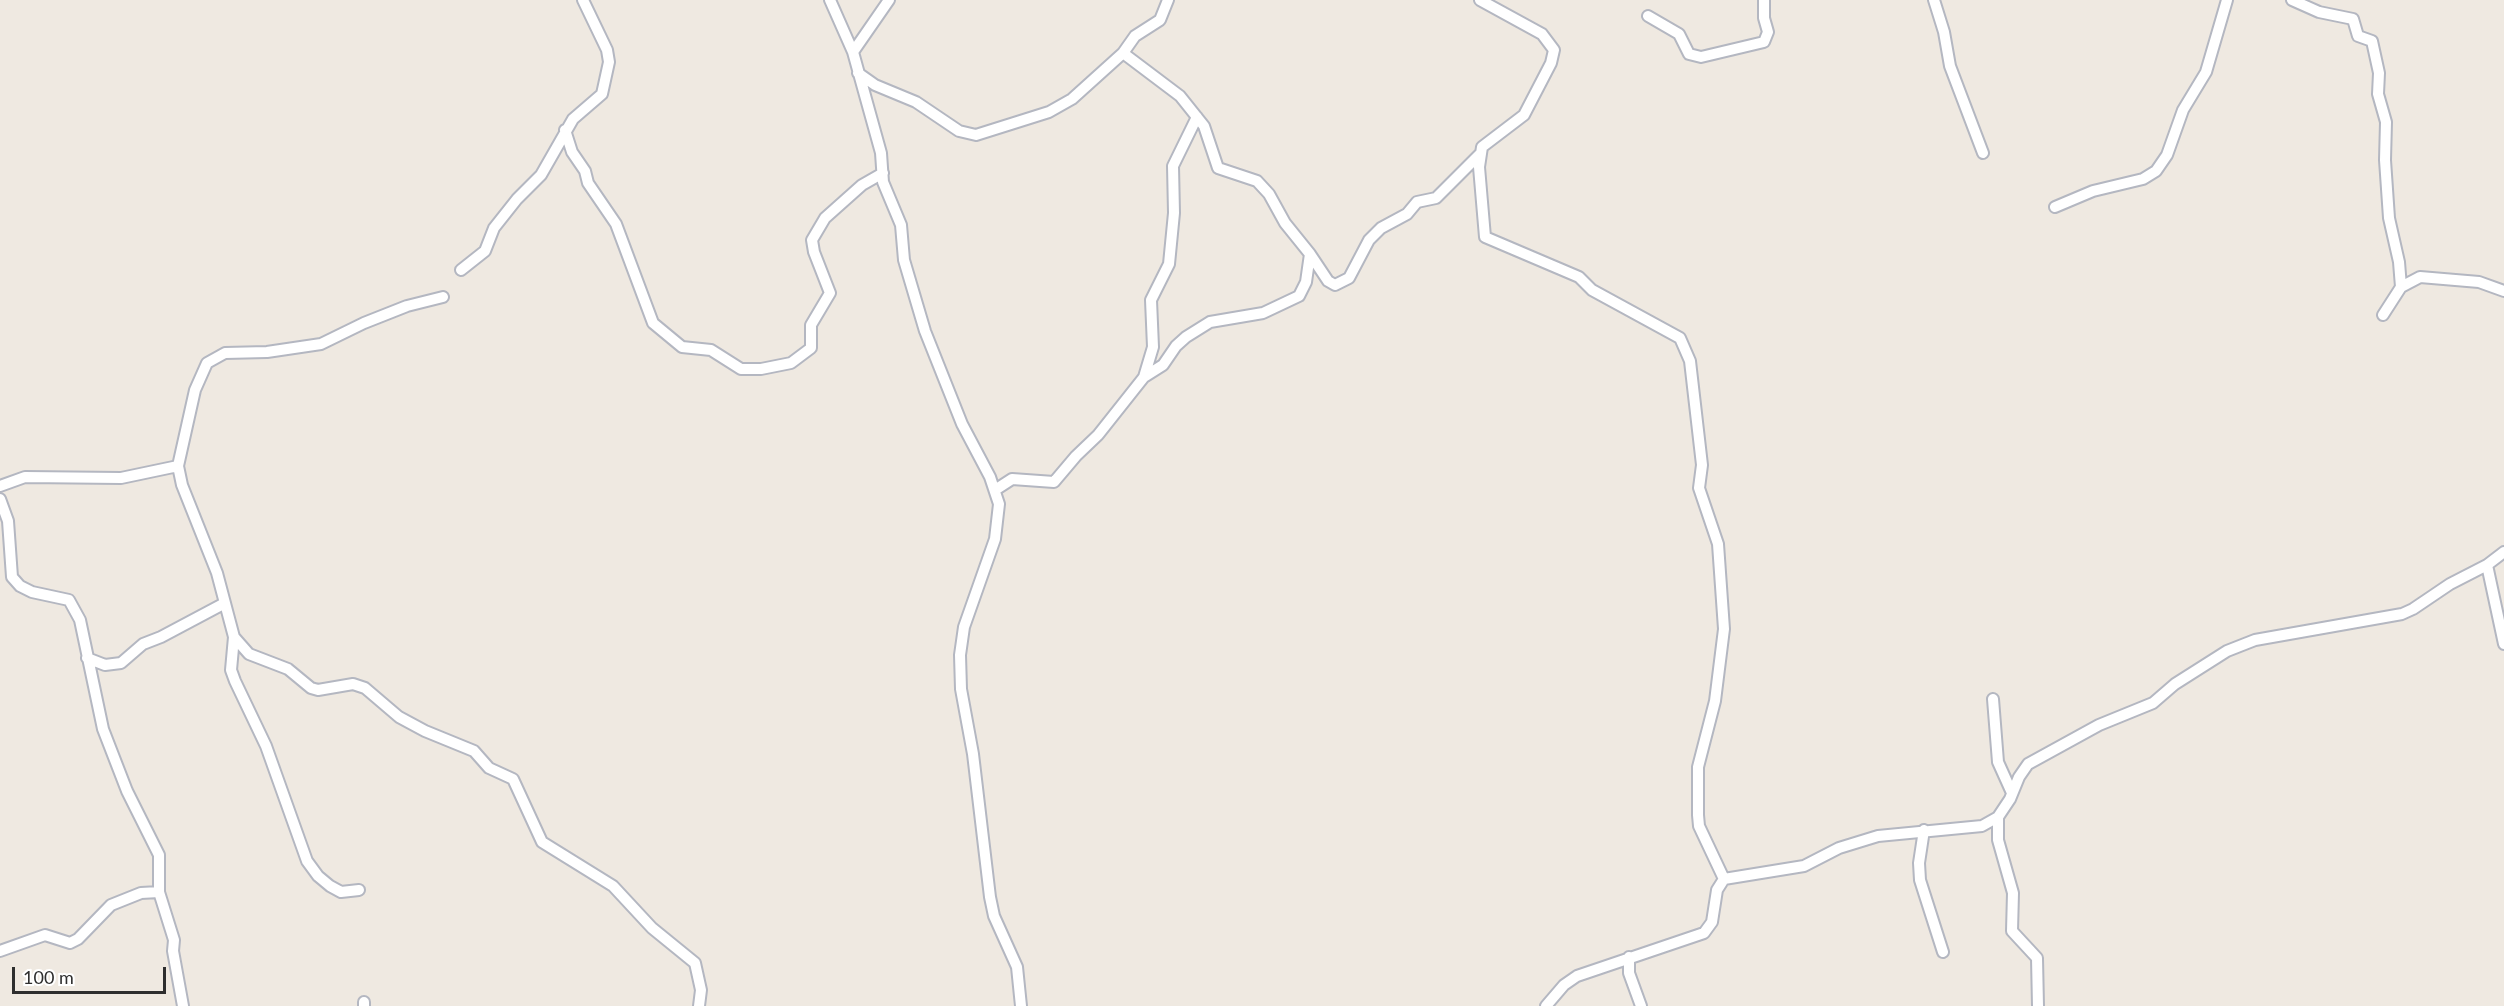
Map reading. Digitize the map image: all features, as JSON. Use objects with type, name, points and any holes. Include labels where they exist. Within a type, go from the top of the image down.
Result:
[{"type":"street","points":[[461,270],[485,251],[494,228],[517,199],[541,175],[565,130],[581,108],[602,94],[609,62],[601,34],[590,17],[584,0]]},
{"type":"street","points":[[830,0],[853,52],[881,153],[885,189],[901,225],[904,260],[926,331],[962,424],[995,490],[999,516],[995,539],[964,627],[960,655],[961,689],[973,754],[990,897],[994,916],[1017,967],[1021,1006]]},
{"type":"street","points":[[853,52],[889,0]]},
{"type":"street","points":[[857,73],[875,85],[916,102],[959,130],[976,135],[1058,109],[1084,89],[1123,52],[1135,36],[1160,20],[1168,0]]},
{"type":"street","points":[[1123,52],[1180,96],[1204,126],[1218,168],[1257,181],[1269,194],[1285,223],[1330,283],[1335,285],[1346,281],[1375,233],[1407,214],[1418,202],[1436,198],[1480,154],[1487,141],[1524,115],[1554,54],[1550,42],[1542,34],[1495,5],[1480,0]]},
{"type":"street","points":[[1648,16],[1679,34],[1689,54],[1701,57],[1764,42],[1768,32],[1764,18],[1764,0]]},
{"type":"street","points":[[1934,0],[1944,32],[1950,66],[1983,153]]},
{"type":"street","points":[[2055,207],[2093,191],[2143,179],[2156,171],[2168,155],[2183,110],[2206,72],[2227,0]]},
{"type":"street","points":[[2292,0],[2319,12],[2353,19],[2358,36],[2372,41],[2379,73],[2378,94],[2386,122],[2389,218],[2399,262],[2401,287]]},
{"type":"street","points":[[1144,377],[1152,347],[1151,300],[1169,264],[1174,213],[1173,166],[1197,117]]},
{"type":"street","points":[[565,130],[572,152],[585,171],[588,183],[616,224],[653,322],[682,346],[711,350],[741,369],[761,369],[791,363],[811,348],[811,325],[830,293],[814,252],[812,240],[825,218],[862,185],[883,173]]},
{"type":"street","points":[[1480,154],[1485,237],[1579,277],[1592,290],[1680,338],[1687,349],[1702,465],[1699,488],[1718,544],[1724,629],[1715,701],[1698,767],[1698,815],[1701,832],[1724,879]]},
{"type":"street","points":[[995,490],[1012,479],[1054,483],[1076,456],[1098,435],[1144,377],[1163,365],[1181,341],[1210,322],[1263,313],[1299,296],[1306,282],[1310,254]]},
{"type":"street","points":[[2383,315],[2401,287],[2412,279],[2427,277],[2480,282],[2504,291]]},
{"type":"street","points":[[359,890],[341,892],[330,886],[318,876],[307,861],[266,746],[231,670],[234,637],[217,573],[182,485],[178,466],[195,390],[207,363],[214,357],[225,353],[267,352],[321,344],[364,323],[407,306],[444,297]]},
{"type":"street","points":[[0,486],[26,477],[121,478],[178,466]]},
{"type":"street","points":[[0,499],[8,521],[12,577],[20,586],[32,592],[69,600],[80,620],[103,729],[127,791],[159,855],[159,892],[171,928],[183,1006]]},
{"type":"street","points":[[2038,1006],[2037,958],[2012,931],[2013,893],[1998,840],[1998,818],[2022,772],[2041,756],[2099,725],[2153,703],[2175,684],[2227,651],[2255,640],[2402,614],[2414,609],[2450,584],[2487,565],[2504,552]]},
{"type":"street","points":[[2487,565],[2504,644]]},
{"type":"street","points":[[87,658],[105,665],[121,663],[142,644],[161,638],[225,603]]},
{"type":"street","points":[[234,637],[249,654],[288,669],[311,688],[318,690],[354,684],[365,688],[399,717],[424,731],[474,751],[489,768],[513,778],[542,842],[613,886],[652,928],[695,963],[701,990],[699,1006]]},
{"type":"street","points":[[1993,699],[1998,762],[2012,793]]},
{"type":"street","points":[[1546,1006],[1564,985],[1577,976],[1704,933],[1712,922],[1717,890],[1724,879],[1804,866],[1839,848],[1865,839],[1924,830],[1975,829],[1998,818]]},
{"type":"street","points":[[1924,830],[1919,863],[1920,880],[1943,952]]},
{"type":"street","points":[[0,951],[45,935],[70,943],[78,939],[111,905],[141,893],[159,892]]},
{"type":"street","points":[[1629,957],[1629,974],[1641,1006]]}]
